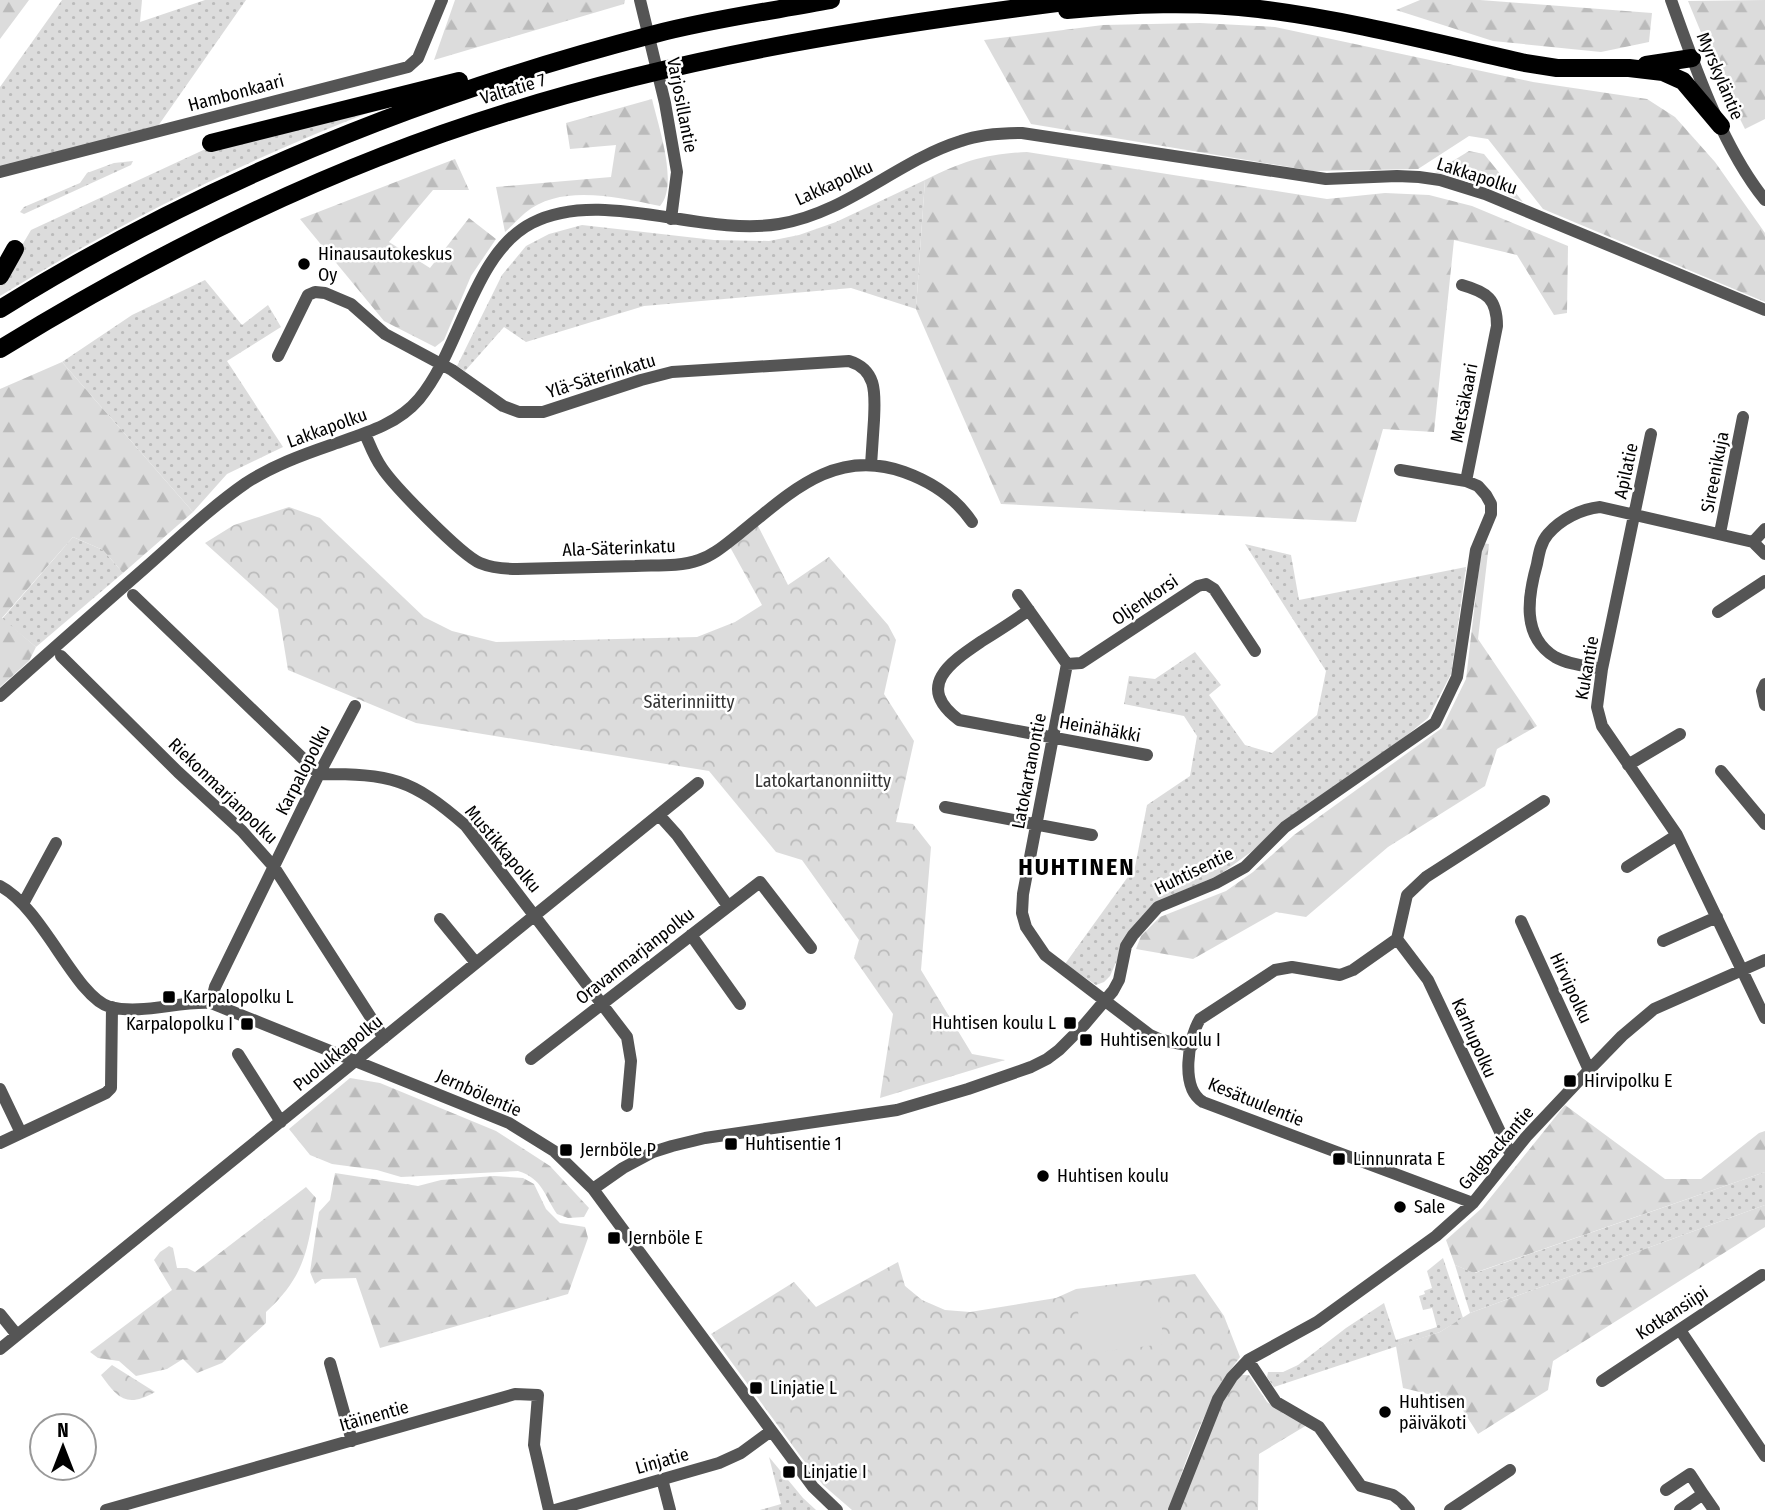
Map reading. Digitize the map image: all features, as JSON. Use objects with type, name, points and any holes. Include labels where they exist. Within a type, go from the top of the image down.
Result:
[{"type":"highway","name":"Valtatie 7","points":[[0,309],[137,230],[250,173],[384,118],[521,71],[657,33],[831,0]]},
{"type":"highway","name":"Valtatie 7","points":[[0,349],[63,310],[155,260],[259,209],[391,153],[503,113],[612,82],[726,55],[966,14],[1081,0]]},
{"type":"highway","points":[[966,14],[1158,4],[1256,8],[1330,19],[1525,63],[1588,69],[1629,68],[1692,58]]},
{"type":"highway","points":[[1629,68],[1663,72],[1683,81],[1721,126]]},
{"type":"highway","points":[[211,143],[460,81],[521,71]]},
{"type":"highway","points":[[0,276],[15,249]]},
{"type":"street","name":"Hambonkaari","points":[[0,172],[408,67],[418,58],[442,0]]},
{"type":"street","name":"Varjosillantie","points":[[640,0],[665,103],[677,172],[671,219]]},
{"type":"street","name":"Myrskyläntie","points":[[1671,0],[1721,126],[1765,200]]},
{"type":"street","name":"Lakkapolku","points":[[0,696],[195,523],[244,485],[283,463],[365,434],[393,421],[410,408],[426,390],[442,364],[491,262],[507,243],[529,224],[559,212],[584,209],[752,226],[796,220],[825,211],[952,144],[980,136],[1022,133],[1326,180],[1397,176],[1440,180],[1485,194],[1765,310]]},
{"type":"street","name":"Metsäkaari","points":[[1462,285],[1486,295],[1497,312],[1497,326],[1466,481]]},
{"type":"street","name":"Ylä-Säterinkatu","points":[[278,356],[308,295],[315,292],[325,293],[351,304],[385,334],[442,364],[509,410],[531,414],[672,372],[849,361],[859,364],[868,372],[874,386],[871,465]]},
{"type":"street","name":"Sireenikuja","points":[[1720,533],[1743,417]]},
{"type":"street","name":"Ala-Säterinkatu","points":[[365,434],[387,476],[462,552],[479,563],[509,569],[693,562],[719,549],[810,479],[839,469],[871,465],[887,467],[928,483],[952,498],[972,522]]},
{"type":"street","name":"Apilatie","points":[[1634,514],[1651,434]]},
{"type":"street","points":[[1400,470],[1466,481]]},
{"type":"street","name":"Huhtisentie","points":[[593,1189],[623,1168],[653,1152],[672,1146],[705,1138],[897,1110],[1031,1067],[1059,1051],[1105,1000],[1119,980],[1126,946],[1158,907],[1216,883],[1245,867],[1285,827],[1435,723],[1457,677],[1476,550],[1492,510],[1486,495],[1478,486],[1466,481]]},
{"type":"street","points":[[1602,668],[1572,663],[1556,657],[1541,645],[1530,621],[1530,593],[1542,543],[1547,535],[1577,513],[1600,507],[1634,514],[1754,542],[1765,554]]},
{"type":"street","name":"Kukantie","points":[[1634,514],[1602,668],[1597,697],[1598,717],[1677,835],[1765,1018]]},
{"type":"street","points":[[1754,542],[1765,529]]},
{"type":"street","points":[[1718,612],[1765,581]]},
{"type":"street","name":"Oljenkorsi","points":[[1067,664],[1081,663],[1198,586],[1206,584],[1214,589],[1255,651]]},
{"type":"street","points":[[133,595],[319,774]]},
{"type":"street","points":[[1018,595],[1067,664]]},
{"type":"street","name":"Heinähäkki","points":[[1029,610],[951,663],[941,676],[940,698],[947,710],[959,720],[1147,755]]},
{"type":"street","name":"Riekonmarjanpolku","points":[[61,656],[242,831],[275,867],[384,1038]]},
{"type":"street","name":"Latokartanontie","points":[[1067,664],[1023,894],[1022,913],[1026,927],[1045,955],[1150,1035],[1192,1046]]},
{"type":"street","points":[[1765,684],[1762,700],[1765,705]]},
{"type":"street","name":"Karpalopolku","points":[[211,1003],[215,987],[355,706]]},
{"type":"street","points":[[1628,765],[1680,734]]},
{"type":"street","points":[[1721,771],[1765,824]]},
{"type":"street","name":"Mustikkapolku","points":[[319,774],[367,774],[402,781],[436,800],[466,826],[626,1037],[631,1061],[627,1106]]},
{"type":"street","name":"Puolukkapolku","points":[[0,1349],[698,783]]},
{"type":"street","points":[[1397,939],[1407,895],[1415,886],[1544,801]]},
{"type":"street","points":[[945,807],[1092,835]]},
{"type":"street","points":[[659,815],[677,835],[728,906]]},
{"type":"street","points":[[1627,867],[1677,835]]},
{"type":"street","points":[[24,902],[56,843]]},
{"type":"street","name":"Oravanmarjanpolku","points":[[531,1059],[760,882],[811,948]]},
{"type":"street","points":[[0,886],[24,902],[87,990],[102,1004],[112,1007],[111,1088],[106,1093],[0,1143]]},
{"type":"street","points":[[1663,941],[1717,917]]},
{"type":"street","points":[[440,919],[476,963]]},
{"type":"street","name":"Hirvipolku","points":[[1521,921],[1589,1070]]},
{"type":"street","points":[[691,935],[740,1004]]},
{"type":"street","name":"Kesätuulentie","points":[[1397,939],[1371,959],[1340,975],[1292,967],[1275,970],[1200,1018],[1195,1028],[1188,1072],[1189,1084],[1193,1094],[1203,1102],[1473,1203]]},
{"type":"street","name":"Karhupolku","points":[[1397,939],[1428,980],[1511,1155]]},
{"type":"street","name":"Galgbackantie","points":[[1248,1360],[1308,1328],[1355,1297],[1436,1236],[1473,1203],[1511,1155],[1589,1070],[1622,1036],[1654,1009],[1765,960]]},
{"type":"street","name":"Jernbölentie","points":[[112,1007],[130,1009],[211,1003],[509,1123],[554,1151],[593,1189],[813,1487],[837,1510]]},
{"type":"street","points":[[238,1054],[281,1122]]},
{"type":"street","points":[[0,1089],[21,1133]]},
{"type":"street","name":"Kotkansiipi","points":[[1602,1381],[1762,1275]]},
{"type":"street","points":[[0,1314],[17,1335]]},
{"type":"street","points":[[1680,1329],[1765,1456]]},
{"type":"street","points":[[1174,1510],[1218,1399],[1232,1377],[1248,1360],[1276,1402],[1319,1427],[1361,1486],[1393,1495],[1409,1510]]},
{"type":"street","points":[[330,1363],[352,1441]]},
{"type":"street","name":"Itäinentie","points":[[106,1510],[515,1394],[538,1395],[534,1445],[549,1510]]},
{"type":"street","name":"Linjatie","points":[[555,1510],[730,1459],[771,1431]]},
{"type":"street","points":[[1450,1510],[1510,1470]]},
{"type":"street","points":[[1666,1490],[1690,1474],[1714,1510]]},
{"type":"street","points":[[662,1479],[670,1510]]},
{"type":"street","points":[[1679,1510],[1703,1494]]},
{"type":"green space","points":[[0,0],[29,0],[0,39]]},
{"type":"green space","points":[[62,0],[142,0],[140,22],[205,0],[246,0],[158,126],[0,168],[0,87]]},
{"type":"green space","points":[[455,0],[625,0],[624,4],[434,60]]},
{"type":"green space","points":[[1420,0],[1480,0],[1652,13],[1649,42],[1601,52],[1493,41],[1396,10]]},
{"type":"green space","points":[[1765,0],[1765,119],[1745,129],[1722,83],[1688,1]]},
{"type":"green space","points":[[1200,23],[1275,27],[1533,82],[1647,99],[1675,117],[1715,162],[1765,233],[1765,302],[1543,209],[1488,139],[1469,136],[1418,169],[1313,171],[1031,124],[984,40],[1103,25]]},
{"type":"green space","points":[[652,99],[667,170],[668,184],[660,206],[627,199],[573,195],[539,204],[505,232],[496,187],[611,177],[616,145],[570,149],[566,123]]},
{"type":"green space","points":[[373,111],[229,172],[182,195],[90,243],[0,296],[0,283],[31,230],[212,146]]},
{"type":"green space","points":[[1469,151],[1484,154],[1523,202],[1485,185],[1435,172]]},
{"type":"green space","points":[[1027,152],[1327,199],[1385,193],[1429,195],[1472,206],[1568,246],[1567,313],[1554,315],[1517,255],[1454,240],[1434,432],[1383,429],[1356,522],[1001,504],[916,309],[925,180],[974,160]]},
{"type":"green space","points":[[455,159],[469,190],[433,190],[389,242],[430,268],[469,218],[496,239],[471,276],[444,340],[435,347],[384,321],[300,219]]},
{"type":"green space","points":[[133,161],[131,165],[24,214],[20,212],[24,207],[80,183],[87,173],[114,163]]},
{"type":"green space","points":[[925,180],[916,309],[851,288],[644,306],[526,342],[504,327],[465,371],[457,366],[502,275],[526,246],[549,234],[582,225],[714,240],[769,241],[799,235],[836,222]]},
{"type":"green space","points":[[205,280],[242,325],[268,305],[281,327],[227,361],[283,447],[227,474],[193,512],[62,362],[132,315]]},
{"type":"green space","points":[[62,362],[193,512],[123,573],[103,550],[73,537],[2,618],[36,647],[29,661],[0,687],[0,389]]},
{"type":"green space","name":"Säterinniitty","points":[[289,507],[320,518],[424,617],[452,631],[496,642],[697,637],[735,622],[762,605],[730,547],[757,524],[788,585],[829,557],[888,625],[896,640],[884,694],[914,741],[896,822],[913,824],[931,847],[921,970],[972,1054],[1005,1060],[880,1098],[893,1014],[854,958],[859,940],[802,860],[776,852],[709,771],[416,723],[288,670],[278,609],[205,543],[234,525]]},
{"type":"green space","points":[[73,537],[103,550],[123,573],[36,647],[2,619]]},
{"type":"green space","points":[[1482,543],[1489,544],[1478,639],[1537,726],[1497,749],[1485,786],[1388,847],[1306,917],[1276,912],[1193,959],[1136,949],[1141,936],[1160,917],[1226,891],[1253,872],[1294,835],[1442,728],[1466,679]]},
{"type":"green space","points":[[1245,544],[1291,555],[1299,600],[1466,567],[1451,674],[1428,718],[1401,740],[1288,819],[1251,852],[1219,875],[1157,902],[1128,935],[1110,976],[1096,985],[1065,964],[1135,867],[1147,805],[1190,776],[1197,736],[1184,716],[1124,704],[1129,676],[1155,679],[1195,652],[1221,685],[1209,695],[1245,745],[1272,753],[1317,715],[1326,671]]},
{"type":"green space","points":[[350,1078],[380,1083],[496,1131],[550,1166],[589,1208],[584,1217],[568,1218],[557,1214],[538,1183],[518,1171],[401,1177],[377,1170],[332,1164],[310,1155],[289,1129]]},
{"type":"green space","points":[[1565,1105],[1665,1179],[1701,1179],[1765,1131],[1765,1172],[1474,1273],[1455,1265],[1446,1240],[1482,1208]]},
{"type":"green space","points":[[1765,1172],[1765,1205],[1470,1313],[1455,1265],[1475,1273]]},
{"type":"green space","points":[[335,1173],[418,1186],[441,1180],[494,1176],[523,1178],[534,1184],[546,1209],[560,1223],[585,1227],[588,1238],[568,1294],[380,1348],[356,1278],[322,1279],[315,1284],[310,1272],[319,1212],[330,1200]]},
{"type":"green space","points":[[306,1187],[316,1198],[307,1247],[297,1274],[266,1312],[266,1323],[222,1363],[197,1373],[183,1359],[167,1369],[136,1376],[119,1361],[98,1358],[90,1352],[172,1290],[154,1260],[160,1252],[169,1246],[173,1248],[177,1268],[187,1268],[195,1272]]},
{"type":"green space","points":[[1765,1205],[1765,1227],[1553,1361],[1548,1390],[1478,1434],[1457,1401],[1403,1388],[1396,1346],[1440,1332],[1470,1313]]},
{"type":"green space","points":[[1443,1258],[1463,1318],[1440,1332],[1274,1387],[1267,1377],[1268,1372],[1283,1372],[1298,1365],[1384,1303],[1396,1340],[1437,1327],[1432,1308],[1423,1310],[1419,1296],[1432,1288],[1427,1271]]},
{"type":"green space","points":[[898,1262],[905,1286],[922,1300],[945,1310],[970,1312],[1056,1298],[1076,1289],[1195,1274],[1224,1316],[1240,1357],[1207,1411],[1169,1510],[852,1510],[823,1485],[711,1334],[794,1282],[816,1307]]},
{"type":"green space","points":[[1156,1284],[1164,1344],[1083,1354],[1076,1294]]},
{"type":"green space","points":[[112,1365],[155,1392],[130,1400],[118,1395],[101,1375]]},
{"type":"green space","points":[[1241,1375],[1249,1375],[1267,1402],[1307,1425],[1259,1454],[1258,1510],[1178,1510],[1212,1422],[1220,1405]]},
{"type":"green space","points":[[769,1457],[816,1510],[760,1510],[781,1504]]},
{"type":"place","name":"Hinausautokeskus Oy","points":[[304,264]]},
{"type":"place","name":"Karpalopolku L","points":[[169,997]]},
{"type":"place","name":"Huhtisen koulu L","points":[[1070,1023]]},
{"type":"place","name":"Karpalopolku I","points":[[247,1024]]},
{"type":"place","name":"Huhtisen koulu I","points":[[1086,1040]]},
{"type":"place","name":"Hirvipolku E","points":[[1570,1081]]},
{"type":"place","name":"Huhtisentie 1","points":[[731,1144]]},
{"type":"place","name":"Jernböle P","points":[[566,1150]]},
{"type":"place","name":"Linnunrata E","points":[[1339,1159]]},
{"type":"place","name":"Huhtisen koulu","points":[[1043,1176]]},
{"type":"place","name":"Sale","points":[[1400,1207]]},
{"type":"place","name":"Jernböle E","points":[[614,1238]]},
{"type":"place","name":"Linjatie L","points":[[756,1388]]},
{"type":"place","name":"Huhtisen päiväkoti","points":[[1385,1412]]},
{"type":"place","name":"Linjatie I","points":[[789,1472]]},
{"type":"district","name":"HUHTINEN","points":[[1077,867]]},
{"type":"park label","name":"Latokartanonniitty","points":[[823,781]]}]
